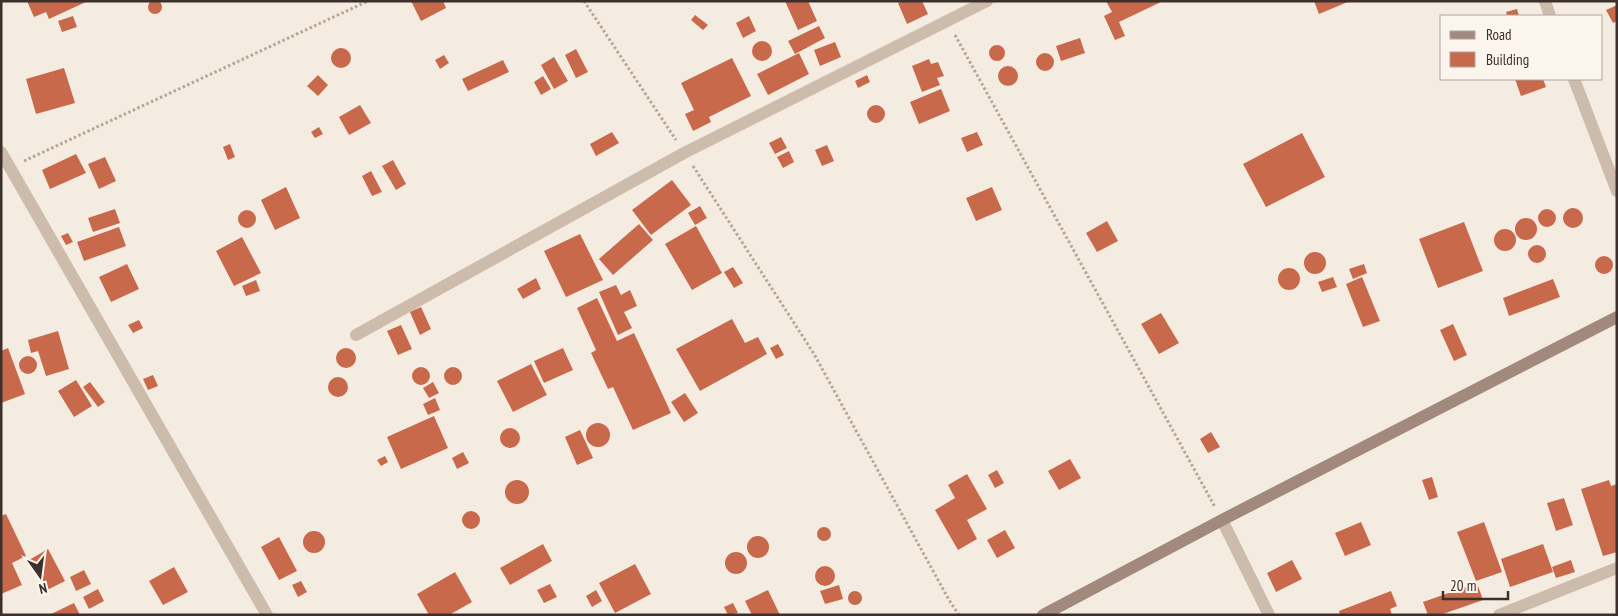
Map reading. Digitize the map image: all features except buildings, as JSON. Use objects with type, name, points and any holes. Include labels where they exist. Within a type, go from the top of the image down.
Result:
[{"type":"main road","points":[[1043,615],[1222,520],[1617,317]]},
{"type":"street","points":[[356,335],[684,153],[987,1]]},
{"type":"street","points":[[1545,1],[1550,15]]},
{"type":"street","points":[[1574,80],[1617,191]]},
{"type":"street","points":[[1,152],[267,615]]},
{"type":"street","points":[[1222,520],[1269,615]]},
{"type":"street","points":[[1499,615],[1617,568]]},
{"type":"path","points":[[10,168],[368,1]]},
{"type":"path","points":[[584,1],[814,354],[959,615]]},
{"type":"path","points":[[947,20],[1222,520]]}]
